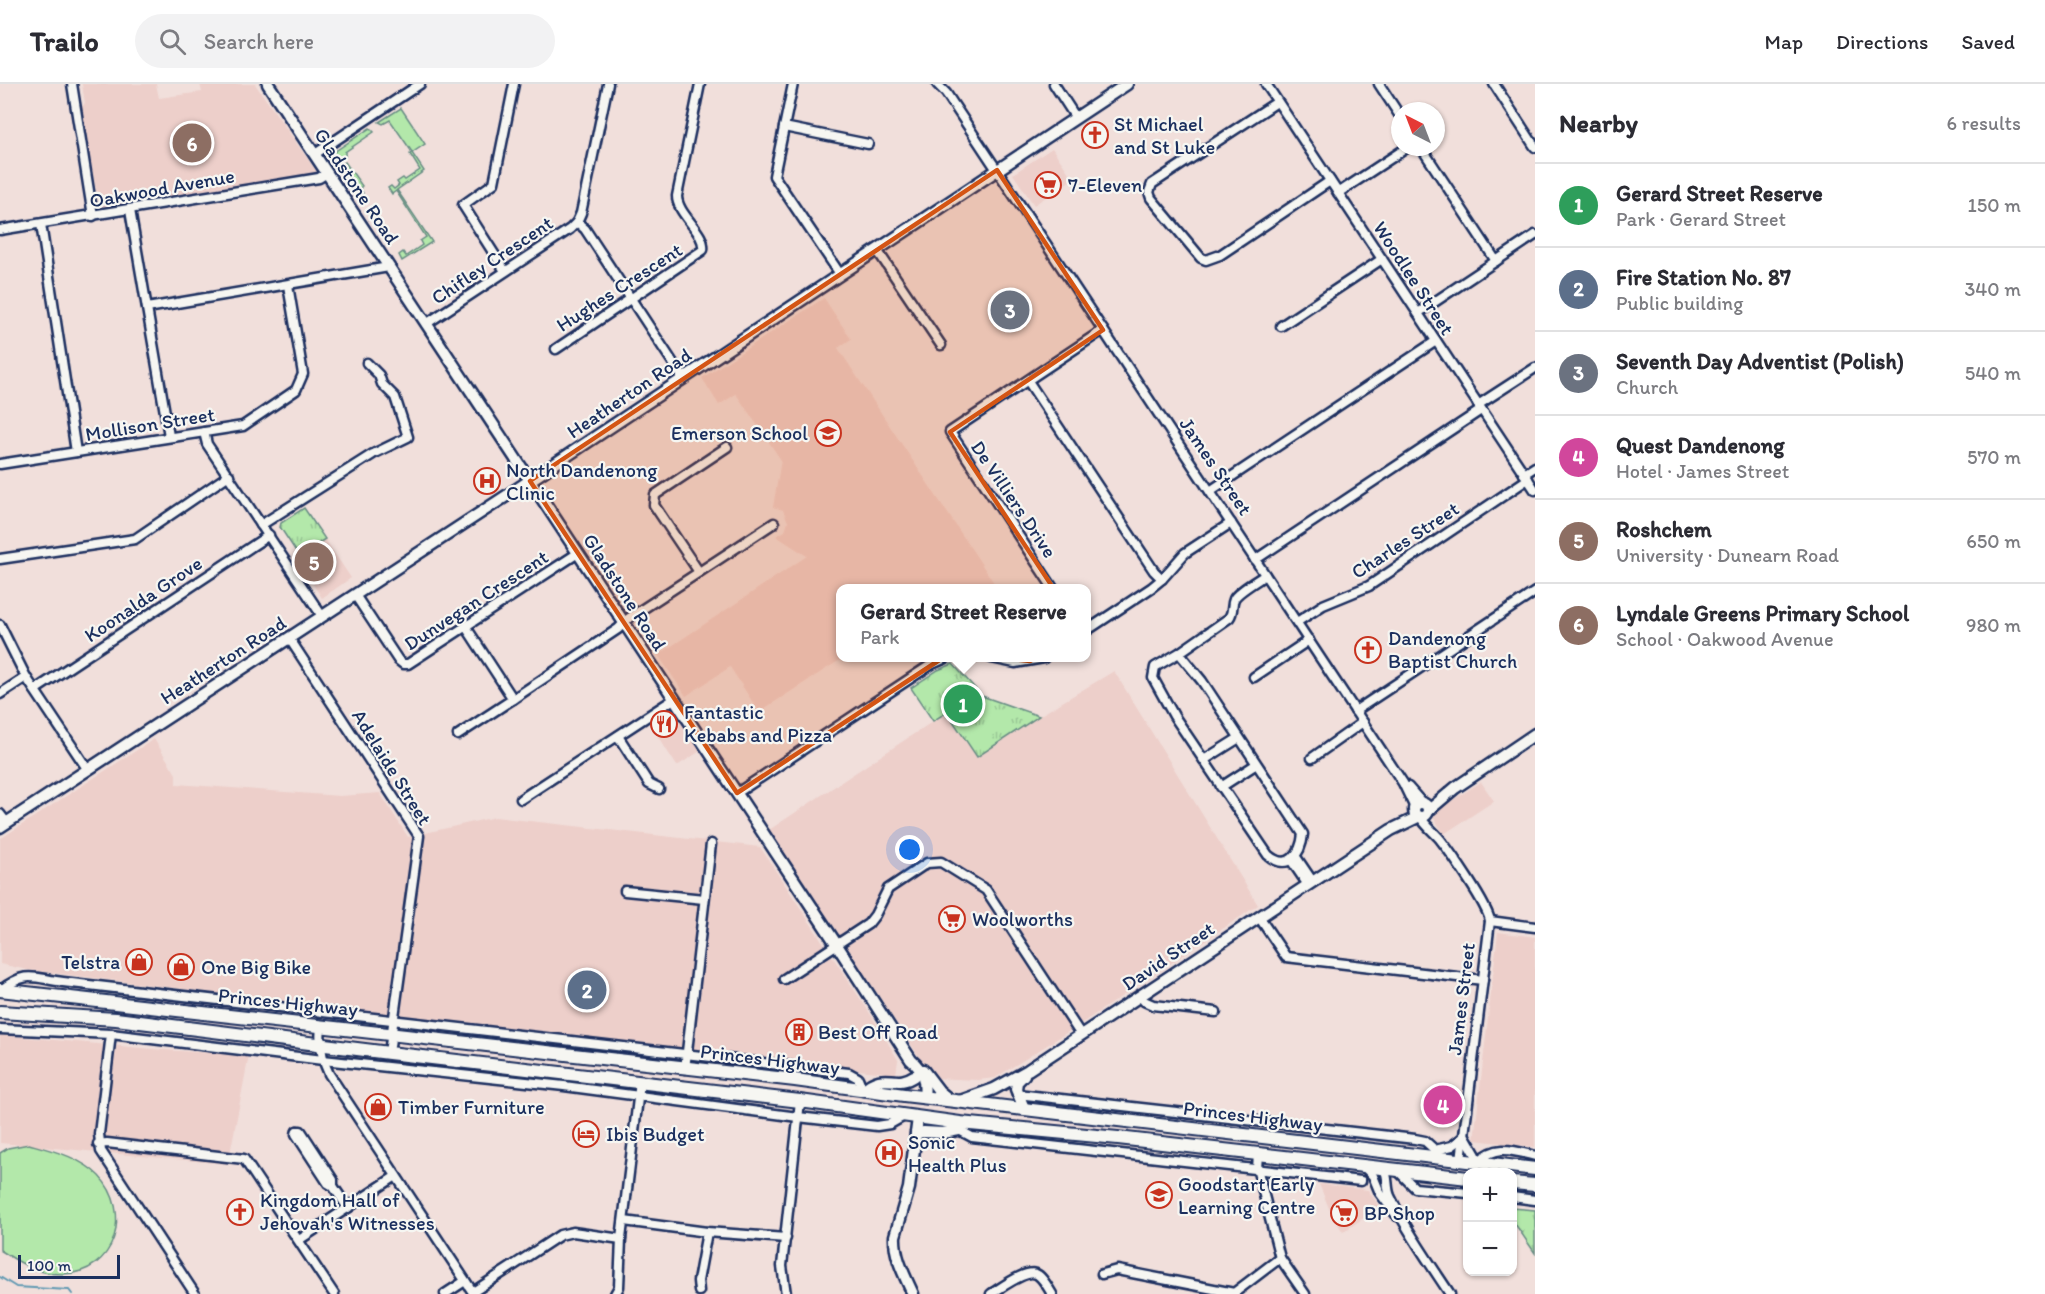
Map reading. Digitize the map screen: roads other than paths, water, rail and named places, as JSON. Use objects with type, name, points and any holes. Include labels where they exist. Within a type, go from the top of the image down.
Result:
[{"type":"highway","name":"Princes Highway","points":[[1,990],[795,1080],[920,1097],[1535,1169]]},
{"type":"highway","name":"Princes Highway","points":[[0,1012],[116,1018],[800,1101],[959,1126],[1118,1138],[1463,1178]]},
{"type":"highway","points":[[918,1118],[920,1097]]},
{"type":"highway","points":[[1361,1149],[1377,1160],[1384,1169]]},
{"type":"highway","name":"James Street","points":[[1461,1160],[1463,1178]]},
{"type":"highway","points":[[1517,1183],[1535,1185]]},
{"type":"main road","name":"Gladstone Road","points":[[268,84],[837,945],[914,1067],[920,1097]]},
{"type":"main road","name":"Heatherton Road","points":[[2,822],[88,770],[530,481],[1127,84]]},
{"type":"main road","name":"David Street","points":[[955,1101],[994,1089],[1028,1070],[1535,734]]},
{"type":"main road","points":[[863,1090],[877,1080],[905,1080],[914,1067],[930,1076],[939,1091],[955,1101]]},
{"type":"main road","points":[[1028,1070],[1017,1083],[1017,1094],[1029,1109]]},
{"type":"main road","points":[[913,1294],[901,1267],[895,1236],[909,1188],[918,1118]]},
{"type":"main road","points":[[916,1133],[943,1133],[959,1126]]},
{"type":"street","points":[[72,84],[93,216]]},
{"type":"street","points":[[315,154],[420,84]]},
{"type":"street","points":[[505,271],[463,205],[494,183],[514,84]]},
{"type":"street","name":"Chifley Crescent","points":[[426,324],[570,229],[577,222],[581,213],[608,84]]},
{"type":"street","name":"Hughes Crescent","points":[[556,349],[702,252],[703,242],[677,201],[700,84]]},
{"type":"street","points":[[793,84],[774,176],[840,274]]},
{"type":"street","name":"James Street","points":[[937,84],[945,88],[1489,913],[1490,921],[1461,1160]]},
{"type":"street","points":[[1054,84],[1076,118]]},
{"type":"street","name":"Woodlee Street","points":[[1266,84],[1535,490]]},
{"type":"street","points":[[1379,84],[1391,102]]},
{"type":"street","points":[[1494,84],[1535,147]]},
{"type":"street","points":[[1277,102],[1152,184],[1149,192],[1151,198],[1201,258],[1206,260],[1225,251],[1330,181]]},
{"type":"street","points":[[784,127],[868,144]]},
{"type":"street","points":[[1338,193],[1394,156]]},
{"type":"street","points":[[1427,156],[1496,261]]},
{"type":"street","name":"Oakwood Avenue","points":[[0,230],[319,178],[327,173]]},
{"type":"street","points":[[130,210],[169,436]]},
{"type":"street","points":[[577,222],[585,229],[683,378]]},
{"type":"street","points":[[41,224],[76,452]]},
{"type":"street","points":[[1418,313],[1535,235]]},
{"type":"street","points":[[878,250],[941,345]]},
{"type":"street","points":[[1281,326],[1382,259]]},
{"type":"street","points":[[147,308],[389,267]]},
{"type":"street","name":"Mollison Street","points":[[0,464],[243,426],[296,390],[303,374],[288,285]]},
{"type":"street","name":"De Villiers Drive","points":[[1050,584],[950,432],[1103,330]]},
{"type":"street","points":[[1210,491],[1436,341]]},
{"type":"street","points":[[261,525],[373,454],[408,437],[395,398],[382,384],[379,375],[367,363]]},
{"type":"street","points":[[1255,560],[1480,408],[1535,368]]},
{"type":"street","points":[[1028,381],[1154,571],[1162,579]]},
{"type":"street","points":[[204,432],[207,444],[322,616]]},
{"type":"street","points":[[699,572],[654,505],[655,495],[727,447]]},
{"type":"street","name":"Charles Street","points":[[1297,622],[1323,605],[1369,586],[1526,477],[1535,467]]},
{"type":"street","points":[[0,559],[135,539],[229,475]]},
{"type":"street","points":[[458,735],[618,629],[629,618],[774,523]]},
{"type":"street","points":[[1091,628],[1151,588],[1185,553],[1231,523]]},
{"type":"street","name":"Koonalda Grove","points":[[35,690],[269,535]]},
{"type":"street","name":"Dunvegan Crescent","points":[[355,595],[398,660],[403,664],[411,664],[578,553]]},
{"type":"street","points":[[1265,575],[1236,595],[1229,618],[1155,667],[1153,678],[1174,716],[1269,857],[1278,860],[1294,859]]},
{"type":"street","points":[[1355,711],[1535,591]]},
{"type":"street","points":[[0,625],[26,677],[88,770]]},
{"type":"street","points":[[466,627],[513,699]]},
{"type":"street","name":"Adelaide Street","points":[[289,638],[419,836],[390,1053]]},
{"type":"street","points":[[1254,677],[1309,640]]},
{"type":"street","points":[[1179,652],[1202,681],[1256,765],[1262,770],[1281,803],[1304,834],[1294,859]]},
{"type":"street","points":[[737,793],[937,662]]},
{"type":"street","points":[[0,694],[26,677]]},
{"type":"street","points":[[521,799],[674,699]]},
{"type":"street","points":[[1312,758],[1363,722]]},
{"type":"street","points":[[618,736],[649,784],[659,789]]},
{"type":"street","points":[[1204,760],[1239,738]]},
{"type":"street","points":[[1221,787],[1256,765]]},
{"type":"street","points":[[685,1069],[711,844]]},
{"type":"street","points":[[1294,859],[1310,884]]},
{"type":"street","points":[[784,978],[868,924],[888,889],[927,863],[941,862],[986,890],[1081,1035]]},
{"type":"street","points":[[626,891],[704,899]]},
{"type":"street","points":[[1259,917],[1286,957],[1483,980]]},
{"type":"street","points":[[1490,921],[1535,927]]},
{"type":"street","name":"Princes Highway","points":[[1,990],[12,981],[24,976],[849,1073],[858,1077],[863,1090]]},
{"type":"street","points":[[1140,996],[1144,1001],[1153,1005],[1216,1012]]},
{"type":"street","points":[[321,1025],[319,1043],[329,1074],[473,1293],[561,1235],[573,1232],[621,1239]]},
{"type":"street","name":"Princes Highway","points":[[0,1029],[111,1034],[564,1086],[880,1126],[890,1124],[904,1116]]},
{"type":"street","points":[[111,1034],[98,1143],[195,1294]]},
{"type":"street","points":[[564,1086],[576,1075]]},
{"type":"street","points":[[615,1294],[619,1287],[621,1239],[640,1082]]},
{"type":"street","points":[[1017,1094],[1414,1139],[1425,1142],[1435,1150]]},
{"type":"street","points":[[1029,1109],[1066,1099]]},
{"type":"street","points":[[786,1294],[782,1266],[800,1101]]},
{"type":"street","points":[[959,1126],[972,1137],[1361,1181]]},
{"type":"street","points":[[333,1185],[327,1183],[296,1134],[297,1131],[301,1131],[348,1208]]},
{"type":"street","points":[[1414,1154],[1443,1150],[1465,1136],[1478,1162],[1486,1154],[1497,1150],[1535,1156]]},
{"type":"street","points":[[1106,1152],[1118,1138]]},
{"type":"street","points":[[98,1143],[244,1159],[334,1294]]},
{"type":"street","points":[[1258,1155],[1257,1168],[1280,1257],[1305,1294]]},
{"type":"street","points":[[1335,1177],[1360,1166],[1373,1176],[1380,1193],[1394,1208],[1450,1294]]},
{"type":"street","points":[[1384,1169],[1394,1208]]},
{"type":"street","points":[[1397,1170],[1415,1188],[1463,1193]]},
{"type":"street","points":[[299,1240],[396,1176]]},
{"type":"street","points":[[1517,1198],[1535,1200]]},
{"type":"street","points":[[624,1221],[707,1232],[786,1238]]},
{"type":"street","points":[[699,1291],[698,1281],[707,1232]]},
{"type":"street","points":[[1102,1274],[1117,1270],[1234,1293],[1280,1257]]},
{"type":"street","points":[[991,1294],[1026,1273],[1033,1272],[1040,1276],[1052,1294]]},
{"type":"street","points":[[445,1294],[465,1281]]},
{"type":"waterway","points":[[0,1277],[16,1287],[69,1290],[72,1294]]},
{"type":"place","name":"St Michael and St Luke","points":[[1095,135]]},
{"type":"place","name":"Lyndale Greens Primary School","points":[[192,143]]},
{"type":"place","name":"7-Eleven","points":[[1048,185]]},
{"type":"place","name":"Seventh Day Adventist (Polish)","points":[[1010,310]]},
{"type":"place","name":"Emerson School","points":[[828,433]]},
{"type":"place","name":"North Dandenong Clinic","points":[[487,481]]},
{"type":"place","name":"Roshchem","points":[[314,562]]},
{"type":"place","name":"Dandenong Baptist Church","points":[[1368,650]]},
{"type":"place","name":"Gerard Street Reserve","points":[[963,704]]},
{"type":"place","name":"Fantastic Kebabs and Pizza","points":[[664,724]]},
{"type":"place","name":"Woolworths","points":[[952,919]]},
{"type":"place","name":"Telstra","points":[[139,962]]},
{"type":"place","name":"One Big Bike","points":[[181,967]]},
{"type":"place","name":"Fire Station No. 87","points":[[587,990]]},
{"type":"place","name":"Best Off Road","points":[[799,1032]]},
{"type":"place","name":"Quest Dandenong","points":[[1443,1105]]},
{"type":"place","name":"Timber Furniture","points":[[378,1107]]},
{"type":"place","name":"Ibis Budget","points":[[586,1134]]},
{"type":"place","name":"Sonic Health Plus","points":[[889,1153]]},
{"type":"place","name":"Goodstart Early Learning Centre","points":[[1159,1195]]},
{"type":"place","name":"Kingdom Hall of Jehovah's Witnesses","points":[[240,1212]]},
{"type":"place","name":"BP Shop","points":[[1344,1213]]}]
